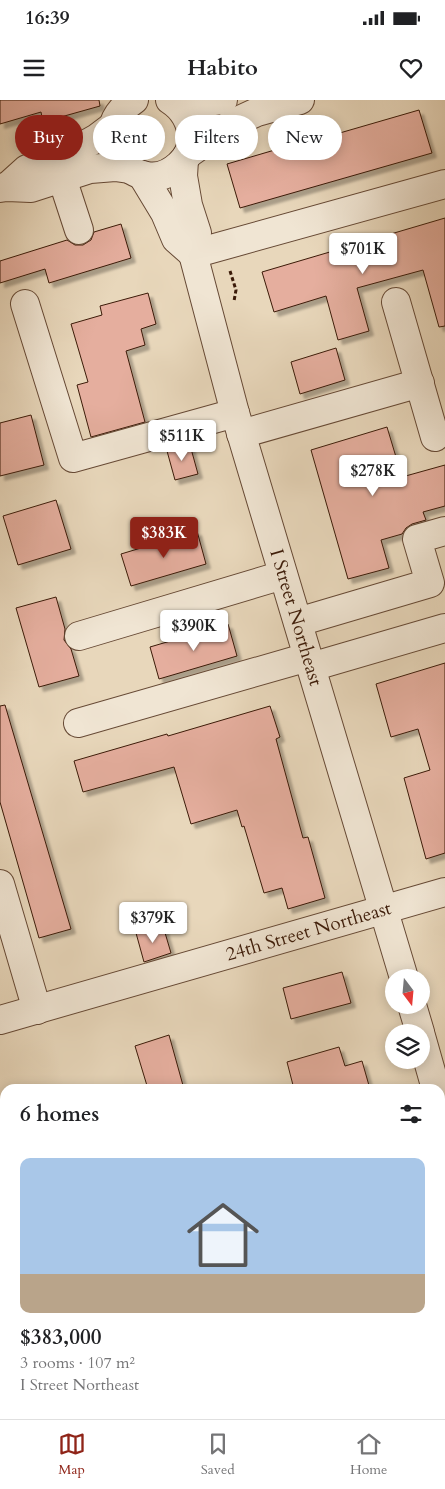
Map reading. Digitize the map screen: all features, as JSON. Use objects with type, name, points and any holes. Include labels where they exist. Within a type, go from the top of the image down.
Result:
[{"type":"street","points":[[174,103],[223,100]]},
{"type":"street","points":[[250,115],[300,100]]},
{"type":"street","name":"I Street Northeast","points":[[174,103],[186,115]]},
{"type":"street","points":[[124,108],[112,138],[114,150],[120,161],[136,172],[165,213],[176,239],[194,254],[445,184]]},
{"type":"street","points":[[4,188],[27,169],[81,147],[97,138],[124,108]]},
{"type":"street","points":[[4,188],[31,188],[90,169],[115,167],[153,176],[165,174],[183,160]]},
{"type":"street","name":"I Street Northeast","points":[[186,160],[183,176],[188,205],[197,233],[194,254],[238,423],[401,969]]},
{"type":"street","points":[[62,178],[79,230]]},
{"type":"street","points":[[396,302],[436,437]]},
{"type":"street","points":[[26,304],[73,458],[420,383]]},
{"type":"street","points":[[298,622],[430,583],[417,539],[445,532]]},
{"type":"street","points":[[79,636],[283,575]]},
{"type":"street","points":[[78,723],[445,628]]},
{"type":"street","points":[[0,884],[37,1010]]},
{"type":"street","name":"24th Street Northeast","points":[[0,1020],[445,892]]},
{"type":"street","points":[[430,1068],[435,1084]]},
{"type":"building","points":[[0,100],[99,100],[100,106],[68,115],[42,115],[41,112],[31,115],[15,115],[15,120],[0,124]]},
{"type":"building","points":[[419,110],[432,153],[240,208],[227,164],[241,160],[258,160],[258,155],[268,152],[268,160],[342,160],[342,132]]},
{"type":"building","points":[[445,218],[445,326],[439,327],[423,270],[357,288],[369,331],[338,340],[326,296],[274,312],[262,272]]},
{"type":"building","points":[[121,224],[131,258],[49,283],[45,269],[0,283],[0,261],[67,240],[75,245],[83,245],[91,240],[94,232]]},
{"type":"building","points":[[148,293],[156,324],[141,329],[145,345],[126,351],[145,422],[91,437],[77,385],[88,382],[71,324],[102,315],[100,306]]},
{"type":"building","points":[[336,348],[345,380],[300,394],[291,362]]},
{"type":"building","points":[[31,415],[44,465],[0,476],[0,423]]},
{"type":"building","points":[[387,427],[402,477],[445,465],[445,506],[423,512],[426,520],[412,524],[402,534],[381,540],[389,568],[348,579],[311,450]]},
{"type":"building","points":[[190,445],[198,474],[175,480],[167,451]]},
{"type":"building","points":[[56,500],[71,549],[18,565],[3,516]]},
{"type":"building","points":[[197,531],[206,564],[131,586],[121,554]]},
{"type":"building","points":[[56,597],[65,629],[64,640],[71,649],[79,676],[39,687],[16,608]]},
{"type":"building","points":[[228,624],[237,656],[159,679],[150,647]]},
{"type":"building","points":[[445,663],[445,853],[426,859],[404,778],[430,770],[418,729],[391,737],[376,684]]},
{"type":"building","points":[[5,705],[71,929],[39,938],[0,802],[0,706]]},
{"type":"building","points":[[270,706],[280,737],[276,739],[303,838],[308,837],[325,898],[288,909],[282,888],[264,893],[244,826],[242,827],[237,810],[191,824],[174,767],[83,792],[74,761]]},
{"type":"building","points":[[163,926],[171,953],[144,962],[136,933]]},
{"type":"building","points":[[342,972],[351,1003],[291,1019],[283,988]]},
{"type":"building","points":[[169,1035],[183,1084],[146,1084],[135,1046]]},
{"type":"building","points":[[339,1047],[345,1066],[362,1061],[369,1084],[293,1084],[287,1062]]}]
